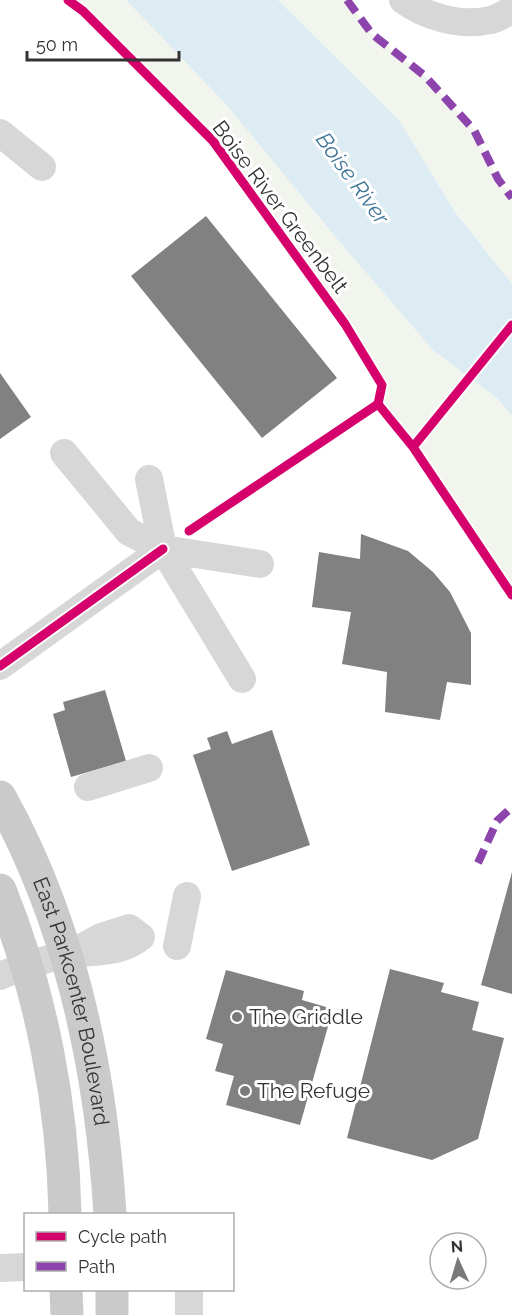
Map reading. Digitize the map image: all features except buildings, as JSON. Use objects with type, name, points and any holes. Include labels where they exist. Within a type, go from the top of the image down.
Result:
[{"type":"main road","name":"East Parkcenter Boulevard","points":[[0,796],[37,871],[68,955],[96,1082],[106,1145],[110,1213]]},
{"type":"main road","name":"East Parkcenter Boulevard","points":[[0,890],[14,925],[13,971],[51,1070],[59,1130],[65,1213]]},
{"type":"main road","points":[[66,1291],[67,1315]]},
{"type":"main road","points":[[112,1291],[112,1315]]},
{"type":"street","points":[[404,0],[416,10],[455,22],[491,20],[512,10]]},
{"type":"street","points":[[0,133],[42,167]]},
{"type":"street","points":[[64,453],[129,532],[163,549],[260,564]]},
{"type":"street","points":[[149,478],[163,549],[242,679]]},
{"type":"street","points":[[2,662],[163,549]]},
{"type":"street","points":[[88,788],[149,768]]},
{"type":"street","points":[[177,946],[187,896]]},
{"type":"street","points":[[13,971],[68,955]]},
{"type":"street","points":[[0,1268],[24,1267]]},
{"type":"street","points":[[189,1291],[189,1315]]},
{"type":"shaded area","points":[[68,0],[126,0],[135,7],[224,102],[338,240],[433,349],[498,399],[512,416],[512,596],[413,447],[378,404],[382,385],[345,324],[213,141],[83,11]]},
{"type":"shaded area","points":[[278,0],[347,0],[372,34],[425,76],[474,130],[498,179],[512,198],[512,284],[455,212],[399,120]]},
{"type":"water","name":"Boise River","points":[[126,0],[278,0],[399,120],[455,212],[512,284],[512,416],[498,399],[433,350],[224,102]]},
{"type":"marked path","points":[[347,0],[372,34],[425,76],[474,130],[498,179],[512,198]]},
{"type":"marked path","points":[[478,863],[497,821],[512,807]]},
{"type":"cycle path","name":"Boise River Greenbelt","points":[[68,0],[83,11],[213,141],[345,324],[382,385],[378,404],[189,531]]},
{"type":"cycle path","points":[[413,447],[512,325]]},
{"type":"cycle path","points":[[378,404],[413,447],[512,595]]},
{"type":"cycle path","points":[[0,666],[163,549]]},
{"type":"place","name":"The Griddle","points":[[237,1017]]},
{"type":"place","name":"The Refuge","points":[[245,1091]]}]
